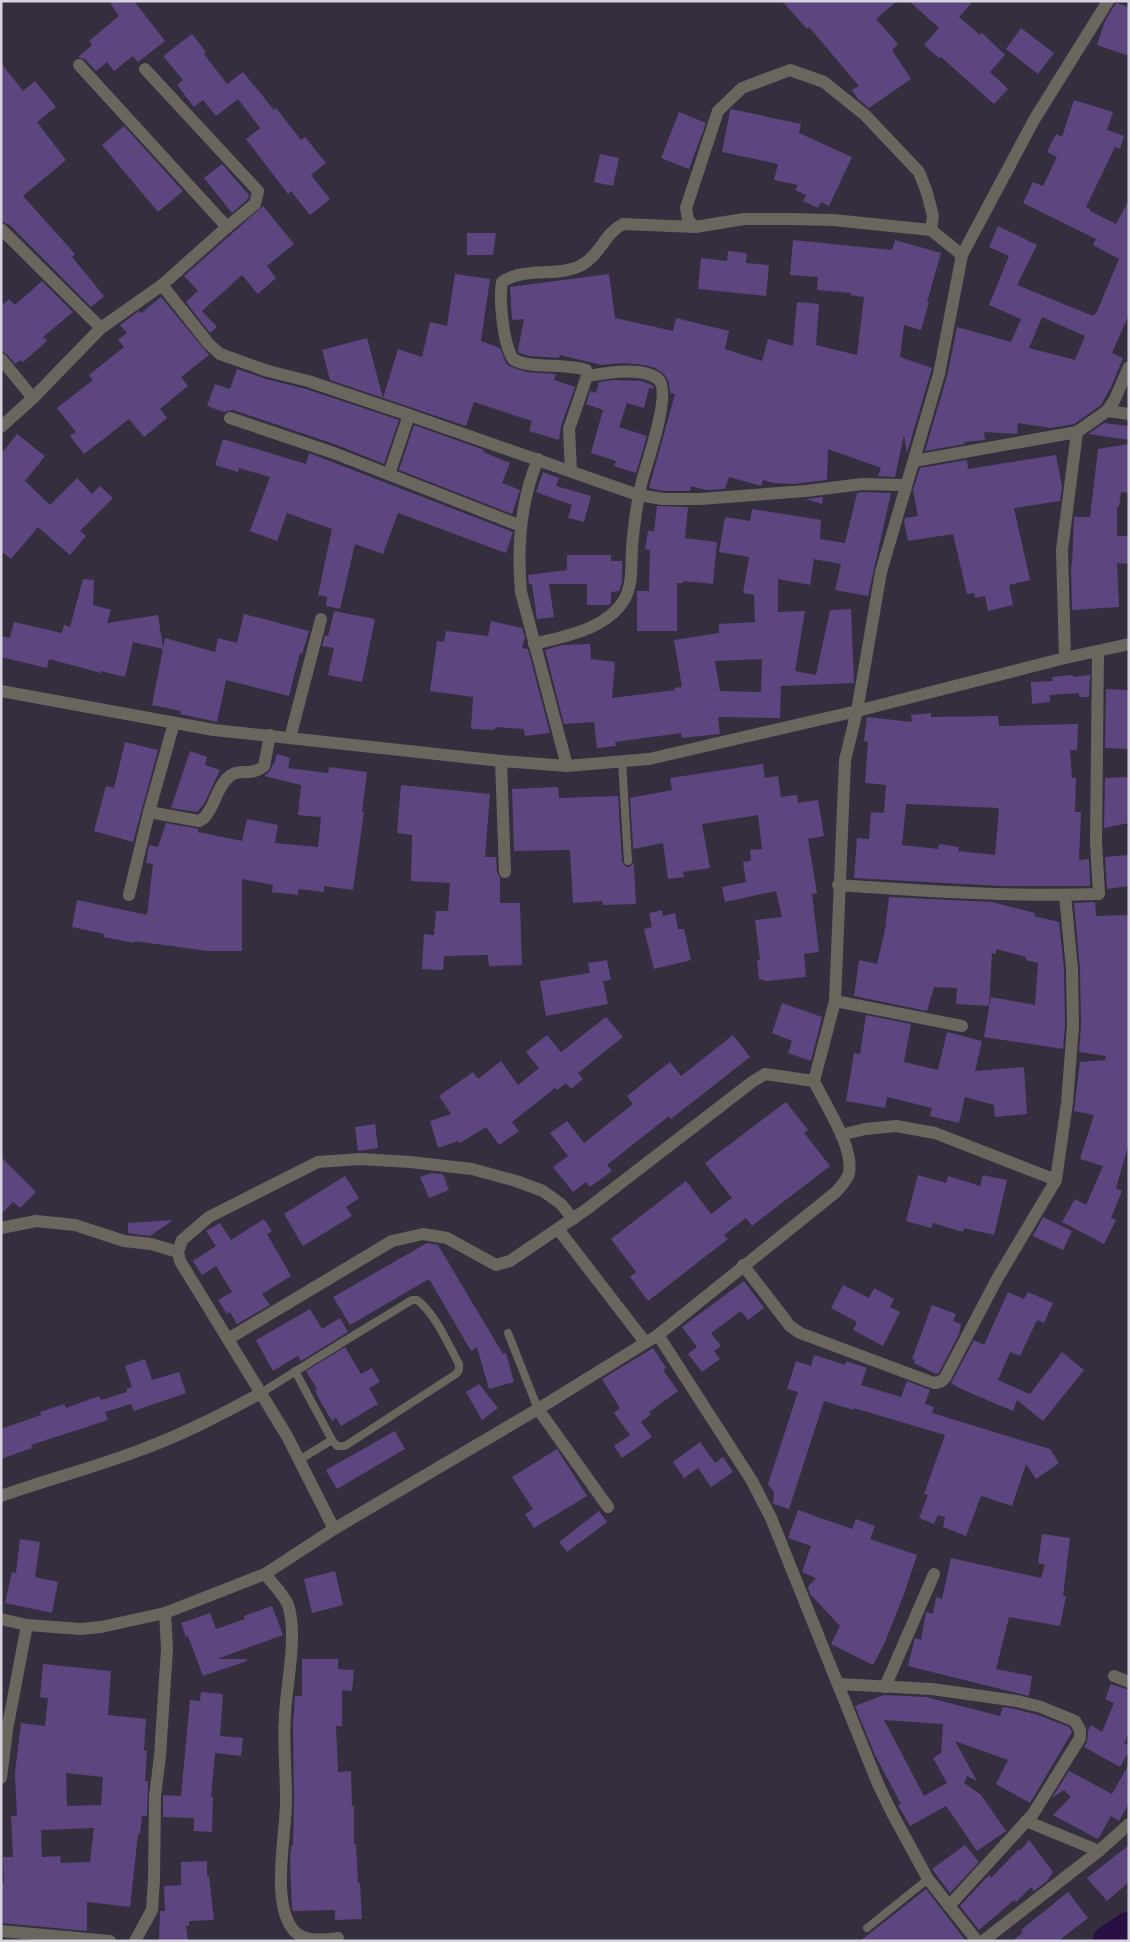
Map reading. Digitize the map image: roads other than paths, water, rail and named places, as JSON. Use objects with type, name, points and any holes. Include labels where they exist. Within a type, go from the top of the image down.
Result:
[{"type":"street","points":[[1,1619],[27,1625],[81,1629],[102,1627],[165,1613],[265,1574],[334,1529],[538,1409],[658,1335],[836,1192],[849,1174],[848,1157],[841,1135],[814,1081],[835,1001],[838,946],[838,885],[845,760],[858,710],[881,572],[939,374],[962,255],[1034,120],[1108,1]]},
{"type":"street","points":[[79,65],[227,227]]},
{"type":"street","points":[[1,427],[33,398],[100,328],[162,285],[255,204],[258,191],[145,69]]},
{"type":"street","points":[[695,227],[688,220],[686,208],[718,111],[742,88],[790,70],[824,82],[865,114],[919,172],[928,193],[933,216],[931,230]]},
{"type":"street","points":[[571,471],[569,429],[587,376],[586,370],[576,366],[515,362],[502,319],[499,296],[502,282],[511,276],[580,266],[594,257],[614,229],[623,224],[695,227],[744,219],[833,220],[931,230],[962,255]]},
{"type":"street","points":[[1,229],[100,328]]},
{"type":"street","points":[[162,285],[209,344],[220,354],[252,366],[308,381],[409,415],[638,495],[663,499],[700,500],[862,484],[905,485]]},
{"type":"street","points":[[1,359],[33,398]]},
{"type":"street","points":[[914,461],[1077,432],[1107,411],[1114,401],[1129,367]]},
{"type":"street","points":[[534,644],[587,630],[610,615],[624,601],[630,583],[638,495],[658,423],[664,396],[663,387],[657,378],[643,373],[626,371],[587,376]]},
{"type":"street","points":[[1107,411],[1129,414]]},
{"type":"street","points":[[389,474],[409,415]]},
{"type":"street","points":[[230,418],[334,453],[521,526]]},
{"type":"street","points":[[1065,658],[1062,550],[1077,432]]},
{"type":"street","points":[[538,459],[532,475],[521,526],[518,566],[520,592],[568,766]]},
{"type":"street","points":[[290,738],[321,619]]},
{"type":"street","points":[[1,692],[174,723],[270,736],[501,761],[568,766],[649,759],[1129,644]]},
{"type":"street","points":[[838,885],[1065,895],[1099,894],[1096,843],[1098,652]]},
{"type":"street","points":[[129,895],[148,812],[174,723]]},
{"type":"street","points":[[148,812],[200,821],[204,818],[230,776],[236,773],[253,773],[264,766],[270,736]]},
{"type":"street","points":[[501,761],[505,872]]},
{"type":"street","points":[[743,1265],[790,1326],[800,1333],[934,1383],[940,1382],[945,1378],[997,1279],[1056,1180],[1067,1102],[1073,1026],[1072,969],[1065,895]]},
{"type":"street","points":[[835,1001],[962,1026]]},
{"type":"street","points":[[228,1339],[392,1241],[422,1234],[447,1238],[496,1265],[510,1261],[573,1219],[752,1082],[766,1074],[814,1081]]},
{"type":"street","points":[[841,1135],[865,1129],[896,1126],[935,1133],[1056,1180]]},
{"type":"street","points":[[334,1529],[299,1460],[261,1393],[180,1261],[178,1252],[182,1240],[209,1217],[318,1162],[360,1159],[472,1169],[516,1181],[543,1191],[561,1204],[573,1219]]},
{"type":"street","points":[[1,1228],[36,1221],[75,1225],[124,1241],[151,1244],[178,1252]]},
{"type":"street","points":[[558,1229],[645,1342]]},
{"type":"street","points":[[658,1335],[752,1481],[771,1518],[878,1784],[904,1836],[928,1879],[977,1941]]},
{"type":"street","points":[[1,1496],[143,1449],[202,1424],[261,1393]]},
{"type":"street","points":[[538,1409],[608,1507]]},
{"type":"street","points":[[265,1574],[289,1606],[293,1637],[284,1716],[286,1800],[281,1867],[282,1897],[288,1920],[297,1934],[309,1941],[338,1938]]},
{"type":"street","points":[[885,1687],[934,1574]]},
{"type":"street","points":[[135,1941],[152,1910],[155,1796],[160,1756],[167,1649],[165,1613]]},
{"type":"street","points":[[1,1778],[7,1730],[27,1625]]},
{"type":"street","points":[[1114,1676],[1129,1682]]},
{"type":"street","points":[[838,1684],[932,1689],[1017,1701],[1041,1706],[1075,1721],[1080,1730],[1080,1738],[1033,1814],[949,1906]]},
{"type":"street","points":[[1026,1821],[1099,1851]]},
{"type":"street","points":[[984,1941],[1099,1851],[1129,1824]]},
{"type":"street","points":[[1,1931],[110,1941]]},
{"type":"lane","points":[[622,761],[628,861]]},
{"type":"lane","points":[[261,1393],[295,1371],[412,1300],[422,1303],[438,1326],[459,1364],[459,1370],[456,1374],[345,1446],[337,1446],[332,1440],[295,1371]]},
{"type":"lane","points":[[508,1333],[538,1409]]},
{"type":"lane","points":[[299,1460],[332,1440]]},
{"type":"lane","points":[[867,1928],[928,1879]]},
{"type":"waterway","points":[[1108,1941],[1129,1927]]}]
